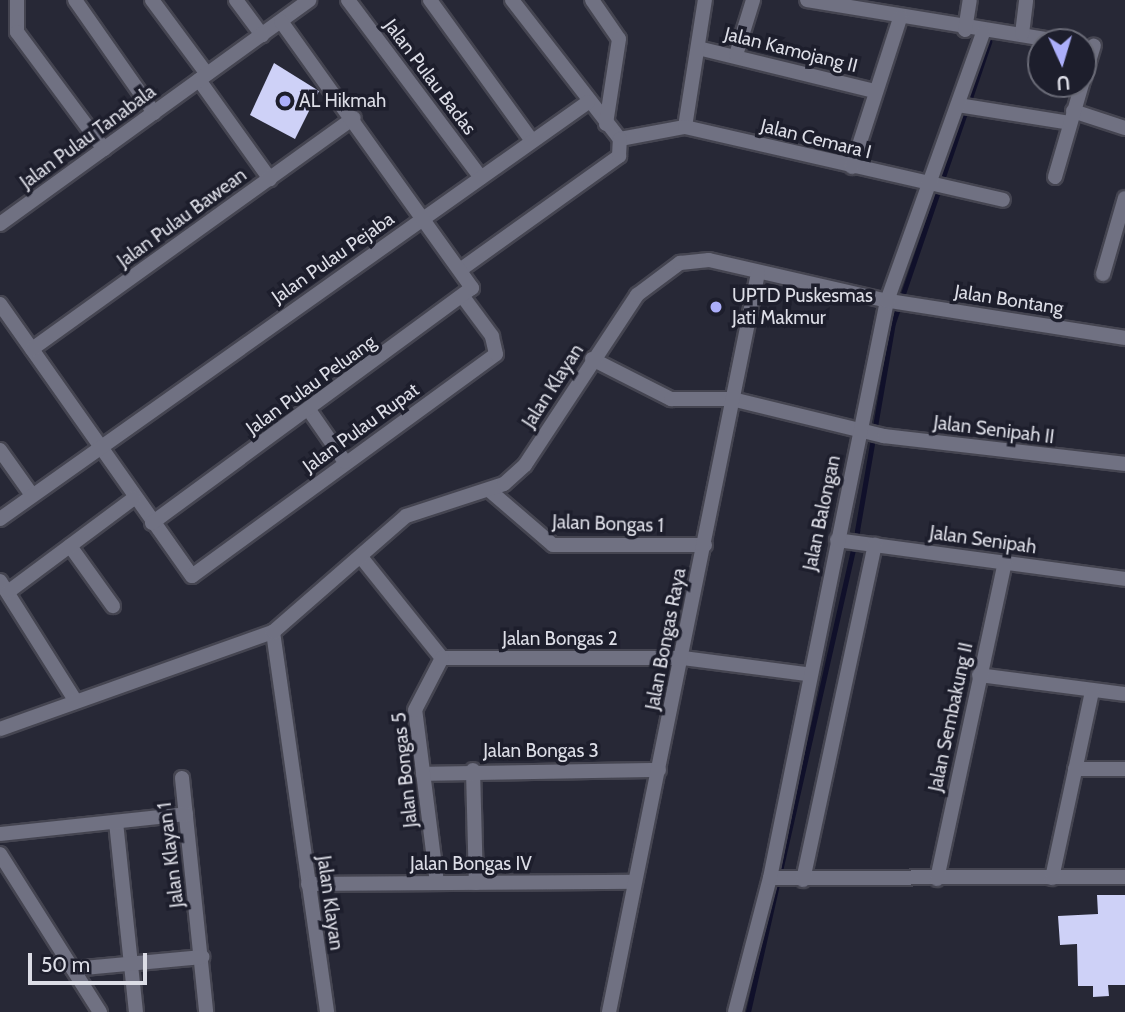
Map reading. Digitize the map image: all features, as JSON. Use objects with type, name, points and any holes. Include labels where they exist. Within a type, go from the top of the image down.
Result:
[{"type":"street","points":[[17,0],[17,32],[104,149]]},
{"type":"street","points":[[75,0],[154,113]]},
{"type":"street","points":[[152,0],[270,178]]},
{"type":"street","points":[[236,0],[262,35]]},
{"type":"street","name":"Jalan Pulau Tanabala","points":[[0,224],[309,0]]},
{"type":"street","name":"Jalan Pulau Badas","points":[[348,0],[481,177]]},
{"type":"street","points":[[430,0],[532,141]]},
{"type":"street","points":[[460,270],[619,156],[620,139],[588,102],[512,0]]},
{"type":"street","points":[[592,0],[619,39],[606,124]]},
{"type":"street","points":[[685,127],[705,0]]},
{"type":"street","points":[[736,55],[753,0]]},
{"type":"street","points":[[807,0],[983,33],[1027,35]]},
{"type":"street","points":[[965,30],[970,0]]},
{"type":"street","points":[[1022,34],[1026,0]]},
{"type":"street","points":[[852,167],[874,91],[900,18]]},
{"type":"street","points":[[281,21],[354,118],[421,219],[472,285],[464,297]]},
{"type":"street","name":"Jalan Balongan","points":[[735,1012],[772,878],[807,674],[842,541],[864,432],[896,302],[964,106],[983,33]]},
{"type":"street","name":"Jalan Kamojang II","points":[[698,48],[736,55],[874,91]]},
{"type":"street","points":[[1055,177],[1078,98]]},
{"type":"street","name":"Jalan Pulau Pejaba","points":[[0,519],[588,102]]},
{"type":"street","points":[[964,106],[1072,117],[1125,128]]},
{"type":"street","name":"Jalan Pulau Bawean","points":[[32,349],[354,118]]},
{"type":"street","name":"Jalan Cemara I","points":[[620,139],[685,127],[935,188],[1003,200]]},
{"type":"street","points":[[1102,274],[1125,198]]},
{"type":"street","name":"Jalan Klayan","points":[[1,725],[273,632],[406,516],[489,490],[526,465],[592,359],[637,295],[666,269],[709,260],[896,302]]},
{"type":"street","name":"Jalan Bongas Raya","points":[[609,1012],[758,273]]},
{"type":"street","name":"Jalan Pulau Peluang","points":[[152,523],[464,297]]},
{"type":"street","name":"Jalan Pulau Rupat","points":[[152,523],[187,572],[195,573],[496,354],[492,336],[464,297]]},
{"type":"street","name":"Jalan Bontang","points":[[896,302],[1125,338]]},
{"type":"street","points":[[0,304],[152,523]]},
{"type":"street","name":"Jalan Senipah II","points":[[592,359],[653,395],[732,399],[884,436],[1125,464]]},
{"type":"street","points":[[309,410],[345,462]]},
{"type":"street","points":[[0,450],[32,495]]},
{"type":"street","name":"Jalan Bongas 1","points":[[489,490],[552,545],[705,545]]},
{"type":"street","points":[[75,699],[4,586],[70,545],[134,498]]},
{"type":"street","name":"Jalan Senipah","points":[[842,541],[1125,579]]},
{"type":"street","points":[[70,545],[113,606]]},
{"type":"street","points":[[797,880],[872,545]]},
{"type":"street","points":[[361,557],[442,658]]},
{"type":"street","name":"Jalan Sembakung II","points":[[937,879],[1004,563]]},
{"type":"street","name":"Jalan Klayan","points":[[273,632],[327,1012]]},
{"type":"street","name":"Jalan Bongas 2","points":[[442,658],[682,658],[807,674]]},
{"type":"street","name":"Jalan Bongas 5","points":[[437,883],[415,710],[442,658]]},
{"type":"street","points":[[979,675],[1125,694]]},
{"type":"street","points":[[1052,878],[1092,691]]},
{"type":"street","points":[[1074,769],[1125,769]]},
{"type":"street","points":[[472,770],[477,883]]},
{"type":"street","name":"Jalan Bongas 3","points":[[423,774],[472,770],[659,770]]},
{"type":"street","name":"Jalan Klayan 1","points":[[182,778],[206,1012]]},
{"type":"street","points":[[0,834],[186,814]]},
{"type":"street","points":[[116,822],[136,1012]]},
{"type":"street","points":[[0,854],[100,1012]]},
{"type":"street","points":[[772,878],[1125,877]]},
{"type":"street","name":"Jalan Bongas IV","points":[[308,884],[634,882]]},
{"type":"street","points":[[73,969],[202,957]]},
{"type":"building","name":"AL Hikmah","points":[[274,63],[319,91],[295,139],[250,115]]},
{"type":"building","points":[[1097,895],[1125,895],[1125,985],[1108,985],[1109,996],[1093,997],[1093,986],[1078,986],[1077,944],[1060,945],[1058,916],[1098,914]]},
{"type":"waterway","points":[[748,1012],[857,531],[893,323],[989,42]]},
{"type":"place","name":"AL Hikmah","points":[[285,101]]},
{"type":"place","name":"UPTD Puskesmas Jati Makmur","points":[[716,307]]}]
